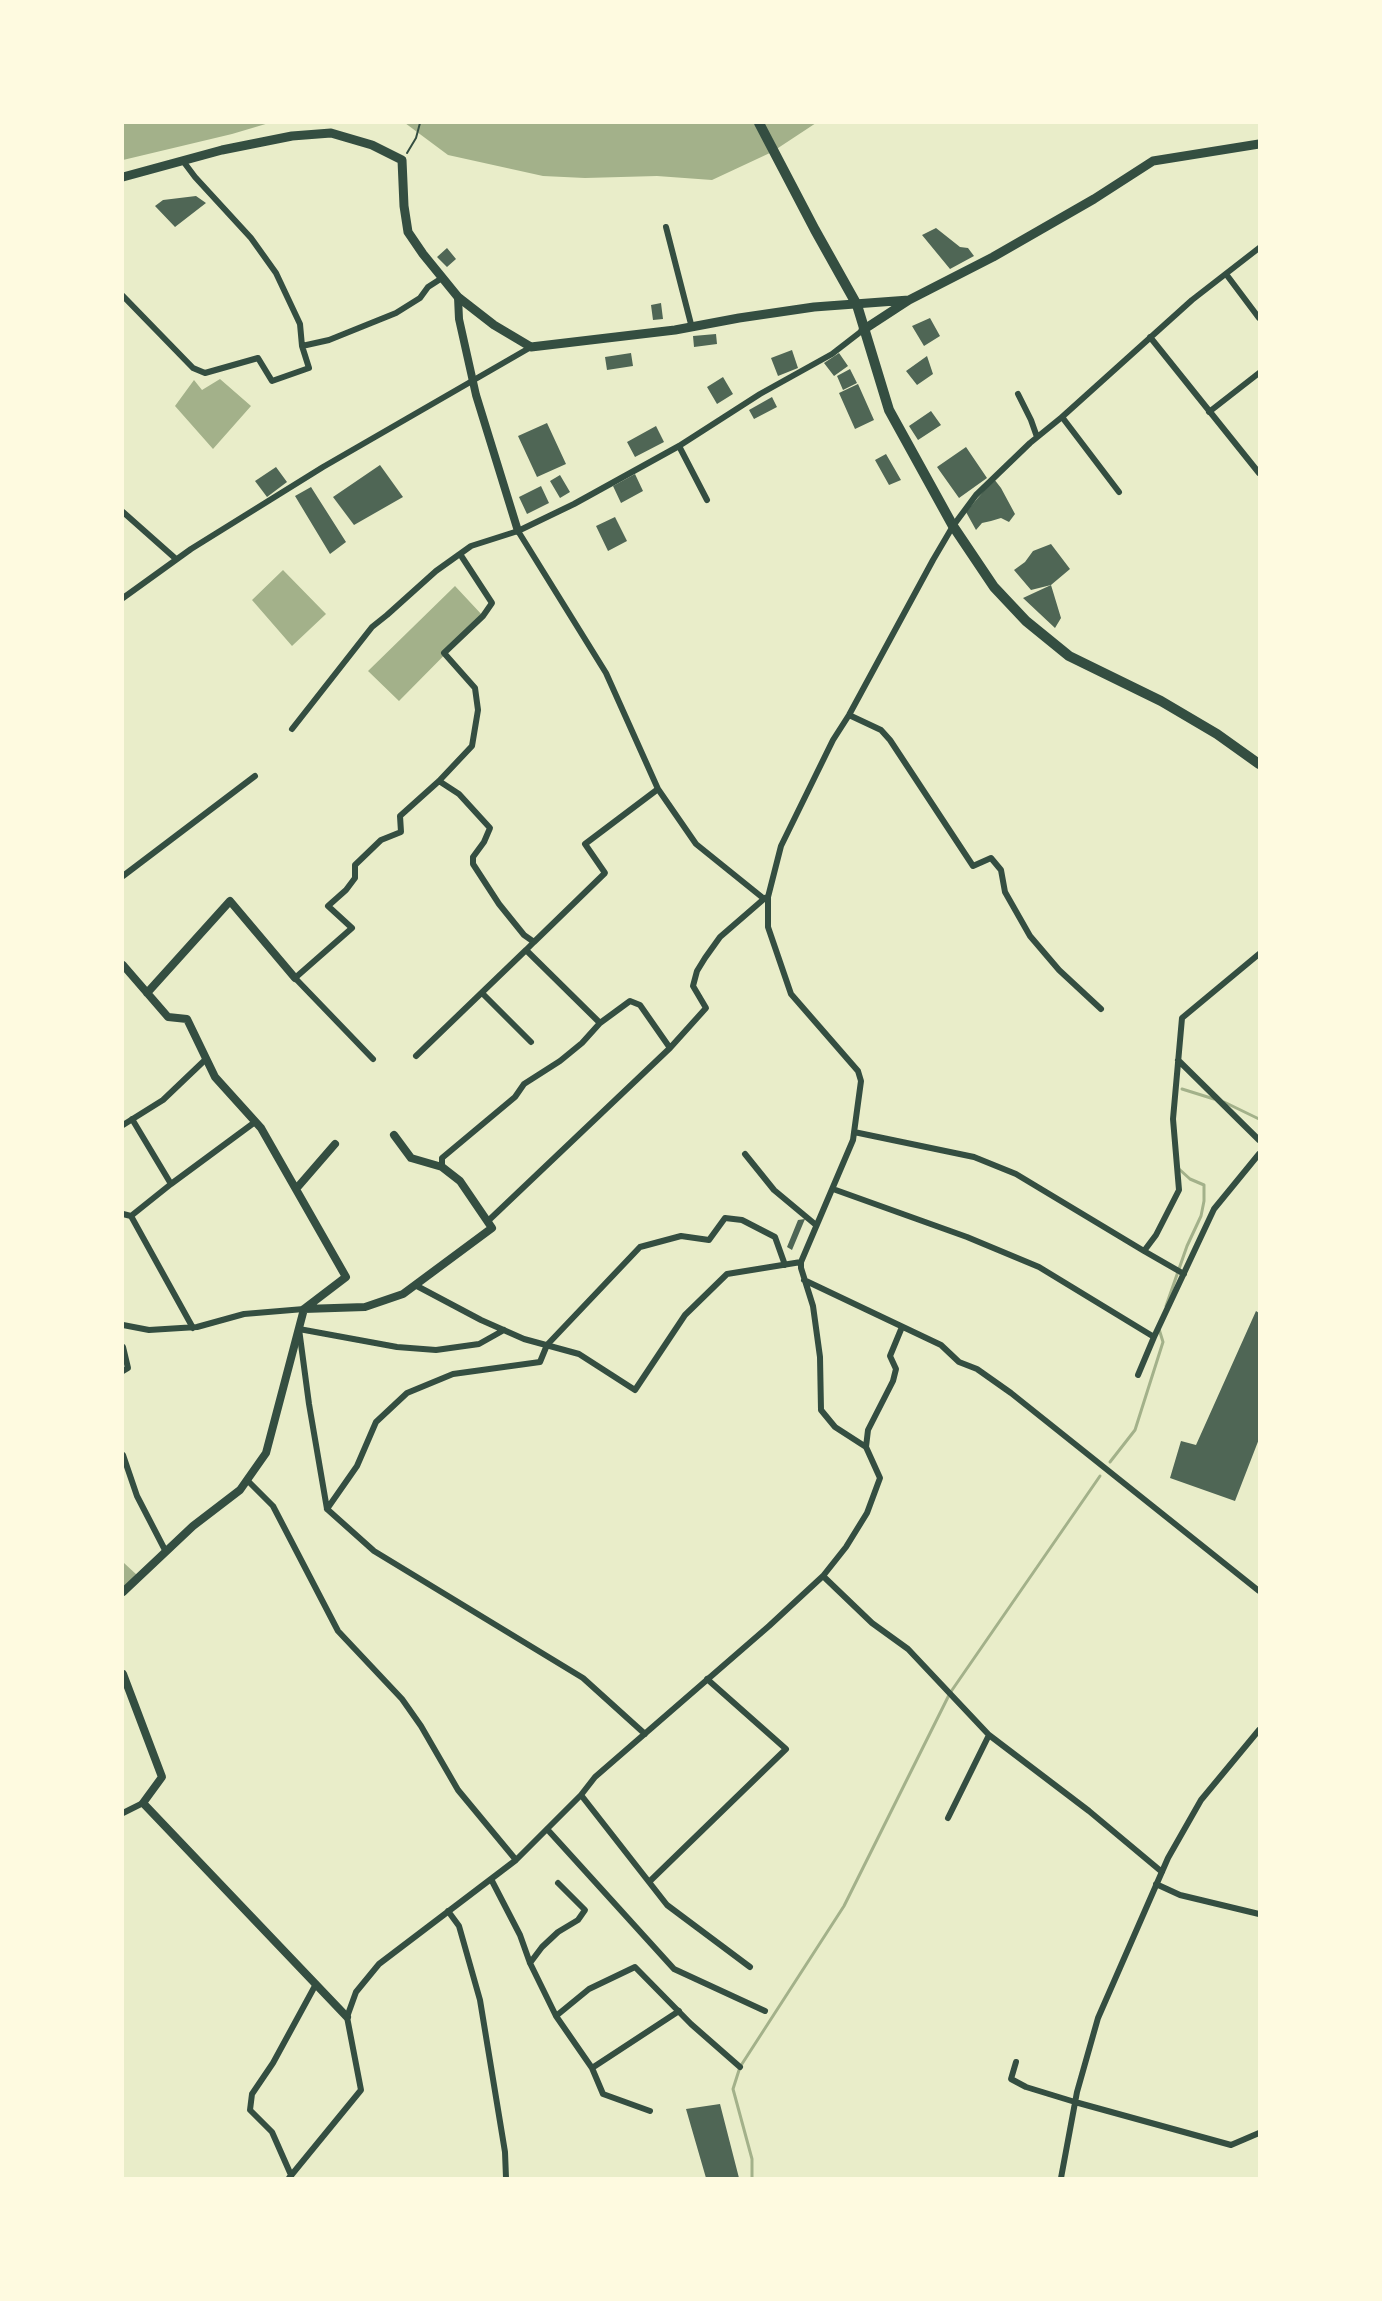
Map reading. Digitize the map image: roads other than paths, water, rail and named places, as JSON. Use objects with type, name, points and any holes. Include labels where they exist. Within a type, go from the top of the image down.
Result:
[{"type":"main road","points":[[759,123],[857,305],[889,410],[952,526],[994,587],[1026,621],[1069,656],[1161,701],[1217,734],[1259,764]]},
{"type":"main road","points":[[123,177],[222,150],[292,136],[331,133],[372,145],[402,160],[404,206],[408,232],[423,254],[458,297],[494,325],[531,347],[692,328],[739,318],[814,308],[909,300]]},
{"type":"main road","points":[[864,330],[909,300],[1004,252],[1153,161],[1259,144]]},
{"type":"street","points":[[123,296],[193,368],[205,373],[258,358],[272,381],[309,368],[302,346],[300,324],[276,273],[251,238],[183,161]]},
{"type":"street","points":[[666,227],[692,328]]},
{"type":"street","points":[[866,1447],[835,1427],[821,1410],[820,1357],[813,1306],[803,1280],[801,1262],[853,1140],[861,1081],[858,1071],[791,994],[768,927],[766,898],[781,846],[833,740],[849,715],[893,632],[952,526],[976,495],[1036,437],[1062,417],[1192,300],[1259,248]]},
{"type":"street","points":[[1226,274],[1259,318]]},
{"type":"street","points":[[302,346],[329,340],[396,313],[420,298],[428,287],[442,278]]},
{"type":"street","points":[[458,297],[459,320],[476,395],[518,531],[606,673],[658,789],[696,844],[766,898]]},
{"type":"street","points":[[292,729],[372,627],[436,571],[471,546],[518,531],[574,504],[679,446],[760,394],[832,354],[864,330]]},
{"type":"street","points":[[1150,337],[1259,473]]},
{"type":"street","points":[[123,598],[176,560],[323,467],[531,347]]},
{"type":"street","points":[[1209,412],[1259,373]]},
{"type":"street","points":[[1018,394],[1031,420],[1036,437]]},
{"type":"street","points":[[1062,417],[1119,492]]},
{"type":"street","points":[[679,446],[707,500]]},
{"type":"street","points":[[123,512],[176,560]]},
{"type":"street","points":[[295,978],[352,928],[328,906],[346,890],[355,878],[355,865],[381,840],[401,832],[400,816],[439,781],[472,746],[477,711],[475,688],[444,653],[483,616],[492,603],[460,554]]},
{"type":"street","points":[[849,715],[881,730],[890,740],[972,866],[991,858],[1000,870],[1005,892],[1030,936],[1059,970],[1101,1009]]},
{"type":"street","points":[[123,876],[255,776]]},
{"type":"street","points":[[439,781],[459,794],[490,828],[484,842],[473,857],[473,864],[499,904],[525,935],[534,942]]},
{"type":"street","points":[[416,1056],[605,873],[585,844],[658,789]]},
{"type":"street","points":[[488,1221],[670,1048],[706,1008],[693,986],[701,964],[720,937],[766,898]]},
{"type":"street","points":[[147,993],[230,901],[295,978],[373,1059]]},
{"type":"street","points":[[526,950],[600,1023]]},
{"type":"street","points":[[1144,1251],[1156,1235],[1179,1190],[1173,1119],[1182,1018],[1259,954]]},
{"type":"street","points":[[123,965],[168,1017],[187,1019],[215,1077],[255,1122],[346,1277],[304,1309],[266,1453],[240,1490],[193,1526],[123,1592]]},
{"type":"street","points":[[482,993],[531,1042]]},
{"type":"street","points":[[442,1167],[442,1158],[515,1097],[524,1084],[560,1061],[582,1043],[600,1023],[630,1001],[640,1005],[670,1048]]},
{"type":"street","points":[[123,1125],[163,1100],[206,1059]]},
{"type":"street","points":[[1179,1060],[1259,1140]]},
{"type":"street","points":[[132,1119],[171,1184]]},
{"type":"street","points":[[131,1216],[255,1122]]},
{"type":"street","points":[[854,1132],[974,1156],[1016,1174],[1184,1274]]},
{"type":"street","points":[[123,1325],[149,1330],[193,1328],[244,1314],[365,1306],[403,1294],[416,1285],[492,1228],[460,1181],[442,1167],[411,1158],[394,1135]]},
{"type":"street","points":[[296,1189],[335,1144]]},
{"type":"street","points":[[744,1154],[774,1190],[816,1225]]},
{"type":"street","points":[[1138,1375],[1214,1209],[1259,1154]]},
{"type":"street","points":[[833,1189],[967,1237],[1038,1268],[1154,1337]]},
{"type":"street","points":[[123,1214],[131,1216],[193,1328]]},
{"type":"street","points":[[327,1509],[357,1466],[376,1422],[407,1393],[453,1374],[540,1362],[547,1346],[640,1247],[681,1236],[709,1240],[724,1218],[742,1220],[775,1237],[785,1265]]},
{"type":"street","points":[[416,1285],[504,1330],[547,1346],[579,1354],[635,1390],[685,1315],[727,1274],[801,1262]]},
{"type":"street","points":[[803,1280],[941,1344],[959,1362],[977,1369],[1011,1393],[1259,1591]]},
{"type":"street","points":[[316,1984],[273,2062],[252,2094],[250,2110],[272,2132],[290,2177],[361,2090],[347,2016],[356,1992],[379,1964],[516,1860],[595,1778],[770,1626],[823,1576],[846,1547],[867,1513],[880,1478],[866,1447],[868,1430],[896,1369],[890,1356],[902,1327]]},
{"type":"street","points":[[299,1329],[397,1347],[436,1350],[479,1344],[504,1330]]},
{"type":"street","points":[[299,1329],[327,1509],[374,1551],[583,1678],[645,1734]]},
{"type":"street","points":[[123,1347],[128,1368],[123,1371]]},
{"type":"street","points":[[123,1455],[137,1496],[166,1551]]},
{"type":"street","points":[[247,1480],[273,1506],[338,1630],[402,1699],[421,1726],[458,1790],[516,1860]]},
{"type":"street","points":[[823,1576],[872,1623],[908,1649],[989,1734],[1089,1811],[1162,1872]]},
{"type":"street","points":[[123,1674],[162,1777],[143,1803],[123,1813]]},
{"type":"street","points":[[649,1882],[786,1749],[708,1678]]},
{"type":"street","points":[[1061,2178],[1075,2102],[1098,2018],[1156,1884],[1201,1800],[1259,1730]]},
{"type":"street","points":[[948,1818],[989,1734]]},
{"type":"street","points":[[580,1795],[667,1905],[750,1967]]},
{"type":"street","points":[[143,1803],[347,2016]]},
{"type":"street","points":[[547,1829],[674,1970],[765,2011]]},
{"type":"street","points":[[491,1879],[520,1935],[530,1963],[556,2016],[592,2068],[603,2094],[650,2110]]},
{"type":"street","points":[[530,1963],[542,1947],[558,1932],[578,1920],[585,1910],[558,1883]]},
{"type":"street","points":[[1156,1884],[1180,1895],[1259,1914]]},
{"type":"street","points":[[448,1911],[459,1926],[480,2000],[505,2152],[506,2178]]},
{"type":"street","points":[[556,2016],[589,1989],[634,1967],[740,2067]]},
{"type":"street","points":[[592,2068],[679,2011]]},
{"type":"street","points":[[1016,2062],[1011,2079],[1026,2087],[1075,2102],[1231,2145],[1259,2133]]},
{"type":"waterway","points":[[1182,1089],[1214,1099]]},
{"type":"waterway","points":[[1224,1102],[1259,1119]]},
{"type":"waterway","points":[[1166,1306],[1187,1246],[1201,1216],[1204,1201],[1204,1185],[1190,1179],[1179,1169]]},
{"type":"waterway","points":[[1110,1462],[1135,1430],[1163,1342],[1159,1329]]},
{"type":"waterway","points":[[752,2178],[752,2159],[733,2089],[740,2067],[844,1906],[950,1693],[1100,1476]]}]
